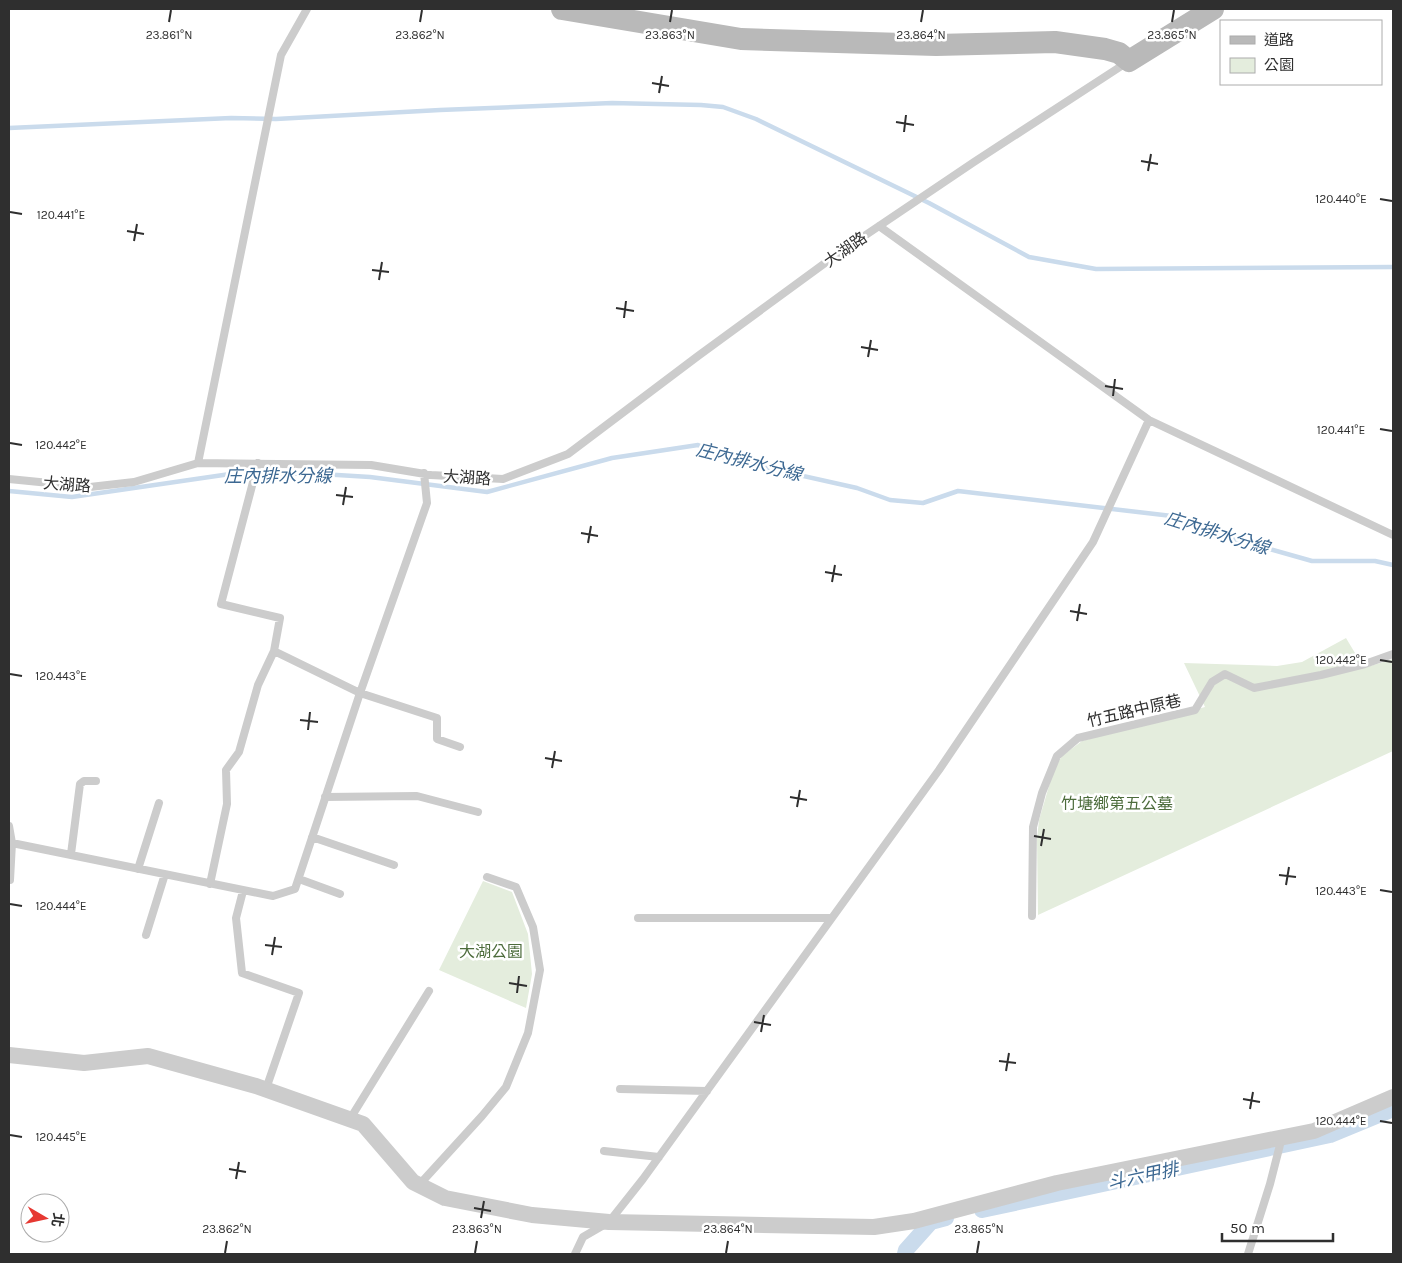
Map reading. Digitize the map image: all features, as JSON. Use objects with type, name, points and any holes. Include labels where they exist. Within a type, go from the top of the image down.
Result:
[{"type":"street","points":[[562,9],[741,39],[936,45],[1055,42],[1105,48],[1118,53],[1129,61],[1213,9]]},
{"type":"street","points":[[9,1055],[84,1063],[148,1056],[266,1089],[363,1124],[413,1182],[445,1198],[532,1215],[609,1222],[874,1227],[914,1221],[1057,1183],[1314,1131],[1393,1097]]},
{"type":"lane","points":[[198,463],[281,55],[307,9]]},
{"type":"lane","name":"大湖路","points":[[9,479],[90,487],[134,482],[198,463],[371,465],[424,474],[503,479],[568,454],[705,350],[879,226],[1129,61]]},
{"type":"lane","points":[[879,226],[1148,420],[1393,535]]},
{"type":"lane","points":[[575,1254],[583,1237],[609,1222],[659,1157],[939,770],[1093,542],[1148,420]]},
{"type":"lane","points":[[210,884],[227,804],[226,770],[239,752],[258,685],[274,651],[280,618],[220,604],[258,463]]},
{"type":"lane","points":[[12,843],[273,896],[295,889],[360,694],[427,503],[424,474]]},
{"type":"lane","points":[[274,651],[360,694],[438,718],[437,739],[460,747]]},
{"type":"lane","name":"竹五路中原巷","points":[[1032,916],[1033,827],[1042,793],[1058,756],[1078,738],[1195,710],[1212,682],[1225,674],[1254,688],[1330,673],[1393,654]]},
{"type":"lane","points":[[71,854],[80,784],[84,781],[96,781]]},
{"type":"lane","points":[[325,797],[417,796],[478,812]]},
{"type":"lane","points":[[138,869],[159,803]]},
{"type":"lane","points":[[9,826],[12,843],[10,880]]},
{"type":"lane","points":[[312,837],[394,865]]},
{"type":"lane","points":[[146,934],[165,874]]},
{"type":"lane","points":[[419,1185],[506,1087],[528,1033],[540,970],[533,927],[516,887],[487,877]]},
{"type":"lane","points":[[299,879],[340,894]]},
{"type":"lane","points":[[243,891],[236,918],[242,973],[299,993],[266,1089]]},
{"type":"lane","points":[[638,918],[831,918]]},
{"type":"lane","points":[[350,1120],[429,991]]},
{"type":"lane","points":[[620,1089],[707,1091]]},
{"type":"lane","points":[[1248,1254],[1270,1184],[1282,1137]]},
{"type":"lane","points":[[604,1151],[659,1157]]},
{"type":"green space","name":"竹塘鄉第五公墓","points":[[1346,638],[1364,668],[1393,659],[1393,751],[1038,915],[1037,839],[1039,820],[1054,769],[1062,756],[1082,741],[1205,707],[1184,663],[1277,666],[1302,662]]},
{"type":"green space","name":"大湖公園","points":[[483,881],[512,892],[528,934],[532,974],[526,1008],[439,970]]},
{"type":"waterway","points":[[9,128],[231,118],[276,119],[612,103],[723,107],[756,119],[929,203],[1029,257],[1096,269],[1393,267]]},
{"type":"waterway","name":"庄內排水分線","points":[[9,491],[72,497],[237,473],[321,474],[370,477],[487,492],[612,458],[698,445],[727,459],[857,488],[890,500],[923,503],[958,491],[1172,516],[1227,537],[1312,561],[1375,561],[1393,565]]},
{"type":"waterway","name":"斗六甲排","points":[[982,1210],[1330,1135],[1393,1109]]},
{"type":"waterway","name":"斗六甲排","points":[[905,1254],[906,1250],[931,1222],[946,1218]]}]
